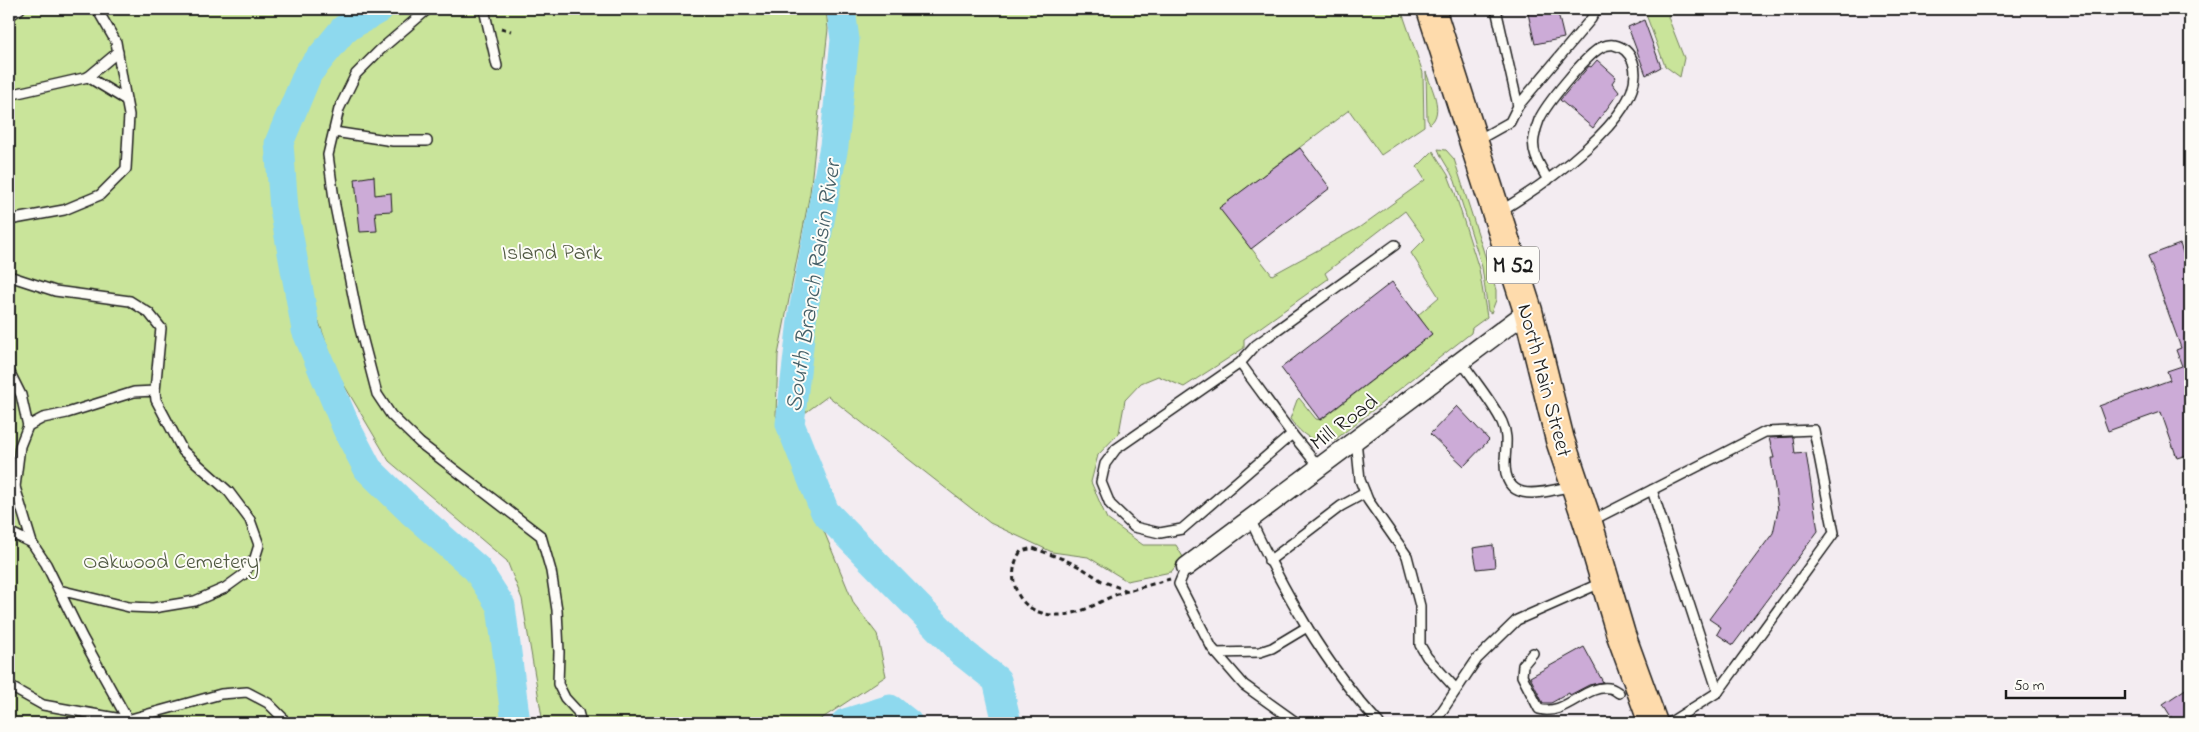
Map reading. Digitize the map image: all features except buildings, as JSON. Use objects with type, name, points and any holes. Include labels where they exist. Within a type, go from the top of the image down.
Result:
[{"type":"main road","name":"North Main Street","points":[[1431,9],[1528,311],[1560,440],[1588,523],[1621,636],[1653,723]]},
{"type":"street","name":"Mill Road","points":[[1183,573],[1250,519],[1528,311]]},
{"type":"lane","points":[[9,16],[20,9]]},
{"type":"lane","points":[[9,220],[64,210],[100,195],[126,169],[129,115],[118,52],[116,42],[97,9]]},
{"type":"lane","points":[[428,9],[380,50],[356,74],[339,108],[328,155],[335,206],[359,325],[377,394],[391,415],[420,443],[541,536],[552,571],[558,610],[558,684],[565,698],[578,712],[581,723]]},
{"type":"lane","points":[[484,9],[496,66]]},
{"type":"lane","points":[[1496,9],[1518,106]]},
{"type":"lane","points":[[1474,142],[1510,122],[1518,106],[1591,19],[1596,9]]},
{"type":"lane","points":[[1497,213],[1548,180],[1590,146],[1628,100],[1634,84],[1635,70],[1630,55],[1622,47],[1613,44],[1601,47],[1548,106],[1539,120],[1534,140],[1535,157],[1548,180]]},
{"type":"lane","points":[[9,95],[88,77],[118,52]]},
{"type":"lane","points":[[88,77],[126,100]]},
{"type":"lane","points":[[334,132],[393,141],[427,140]]},
{"type":"lane","points":[[1292,434],[1182,529],[1160,533],[1134,527],[1110,504],[1101,482],[1106,464],[1116,449],[1240,362],[1256,345],[1395,245]]},
{"type":"lane","points":[[9,276],[55,291],[130,301],[149,313],[161,328],[155,391],[156,400],[183,451],[229,492],[250,520],[259,545],[255,558],[243,575],[225,588],[195,601],[153,608],[129,607],[60,590]]},
{"type":"lane","points":[[1461,361],[1502,422],[1508,442],[1505,464],[1507,480],[1512,488],[1524,494],[1576,485]]},
{"type":"lane","points":[[1240,362],[1292,434],[1320,467]]},
{"type":"lane","points":[[9,371],[22,396],[28,426],[20,446],[15,487],[9,504]]},
{"type":"lane","points":[[28,426],[43,418],[67,413],[134,392],[155,391]]},
{"type":"lane","points":[[1588,523],[1765,432],[1814,430],[1834,533],[1718,692],[1669,723]]},
{"type":"lane","points":[[1356,440],[1360,480],[1368,500],[1407,556],[1420,606],[1420,645],[1427,657],[1456,689]]},
{"type":"lane","points":[[15,487],[32,543],[60,590],[82,637],[128,721]]},
{"type":"lane","points":[[1652,490],[1718,692]]},
{"type":"lane","points":[[1269,561],[1341,506],[1365,493]]},
{"type":"lane","points":[[1250,519],[1269,561],[1322,654],[1360,703],[1379,723]]},
{"type":"lane","points":[[9,532],[32,543]]},
{"type":"lane","points":[[1183,573],[1179,584],[1216,653],[1244,685],[1296,723]]},
{"type":"lane","points":[[1434,723],[1477,659],[1517,620],[1605,582]]},
{"type":"lane","points":[[1216,653],[1260,652],[1272,648],[1307,627]]},
{"type":"lane","points":[[1533,653],[1523,665],[1522,676],[1539,709],[1546,712],[1564,706],[1597,689],[1609,688],[1619,693]]},
{"type":"lane","points":[[9,686],[43,705],[128,721],[221,694],[247,692],[268,702],[282,717],[284,723]]},
{"type":"path","points":[[1128,591],[1102,581],[1070,562],[1033,548],[1021,551],[1016,558],[1013,577],[1016,590],[1029,607],[1042,614],[1077,612],[1114,594],[1128,591],[1154,585],[1183,573]]},
{"type":"green space","points":[[9,9],[826,9],[828,29],[810,193],[778,355],[776,415],[854,604],[877,634],[886,676],[815,723],[543,723],[522,599],[507,561],[389,461],[337,373],[303,277],[287,201],[284,143],[297,107],[360,20],[344,29],[308,73],[279,143],[284,209],[306,330],[347,429],[368,469],[477,569],[501,606],[513,723],[9,723]]},
{"type":"green space","points":[[841,9],[1401,9],[1423,73],[1424,126],[1381,155],[1349,110],[1220,208],[1272,275],[1360,227],[1425,180],[1417,167],[1433,151],[1448,175],[1455,193],[1479,269],[1487,317],[1472,328],[1471,333],[1336,439],[1321,441],[1310,438],[1290,419],[1299,398],[1316,419],[1321,420],[1431,335],[1418,315],[1439,297],[1411,253],[1425,239],[1405,211],[1325,273],[1328,279],[1244,339],[1244,348],[1184,387],[1158,376],[1141,383],[1125,400],[1119,433],[1098,455],[1091,482],[1107,519],[1143,545],[1176,545],[1183,557],[1171,572],[1127,581],[1088,557],[1052,552],[990,523],[828,396],[790,424],[803,312],[834,146],[845,40]]},
{"type":"green space","points":[[1644,9],[1672,9],[1668,17],[1684,58],[1680,77],[1665,66]]},
{"type":"green space","points":[[1426,72],[1437,106],[1434,119],[1430,124],[1427,119]]},
{"type":"green space","points":[[1438,149],[1446,150],[1454,159],[1496,290],[1496,300],[1491,313],[1488,311],[1482,267],[1455,181]]},
{"type":"green space","points":[[890,709],[908,723],[845,723]]},
{"type":"waterway","name":"South Branch Raisin River","points":[[379,9],[344,29],[308,73],[279,143],[284,209],[306,330],[347,429],[368,469],[411,511],[477,569],[501,606],[516,723]]},
{"type":"waterway","name":"South Branch Raisin River","points":[[841,9],[845,40],[834,146],[803,312],[790,424],[825,512],[963,653],[997,680],[1007,723]]},
{"type":"waterway","name":"South Branch Raisin River","points":[[845,723],[890,709],[908,723]]},
{"type":"park label","name":"Island Park","points":[[552,251]]},
{"type":"park label","name":"Oakwood Cemetery","points":[[171,560]]}]
